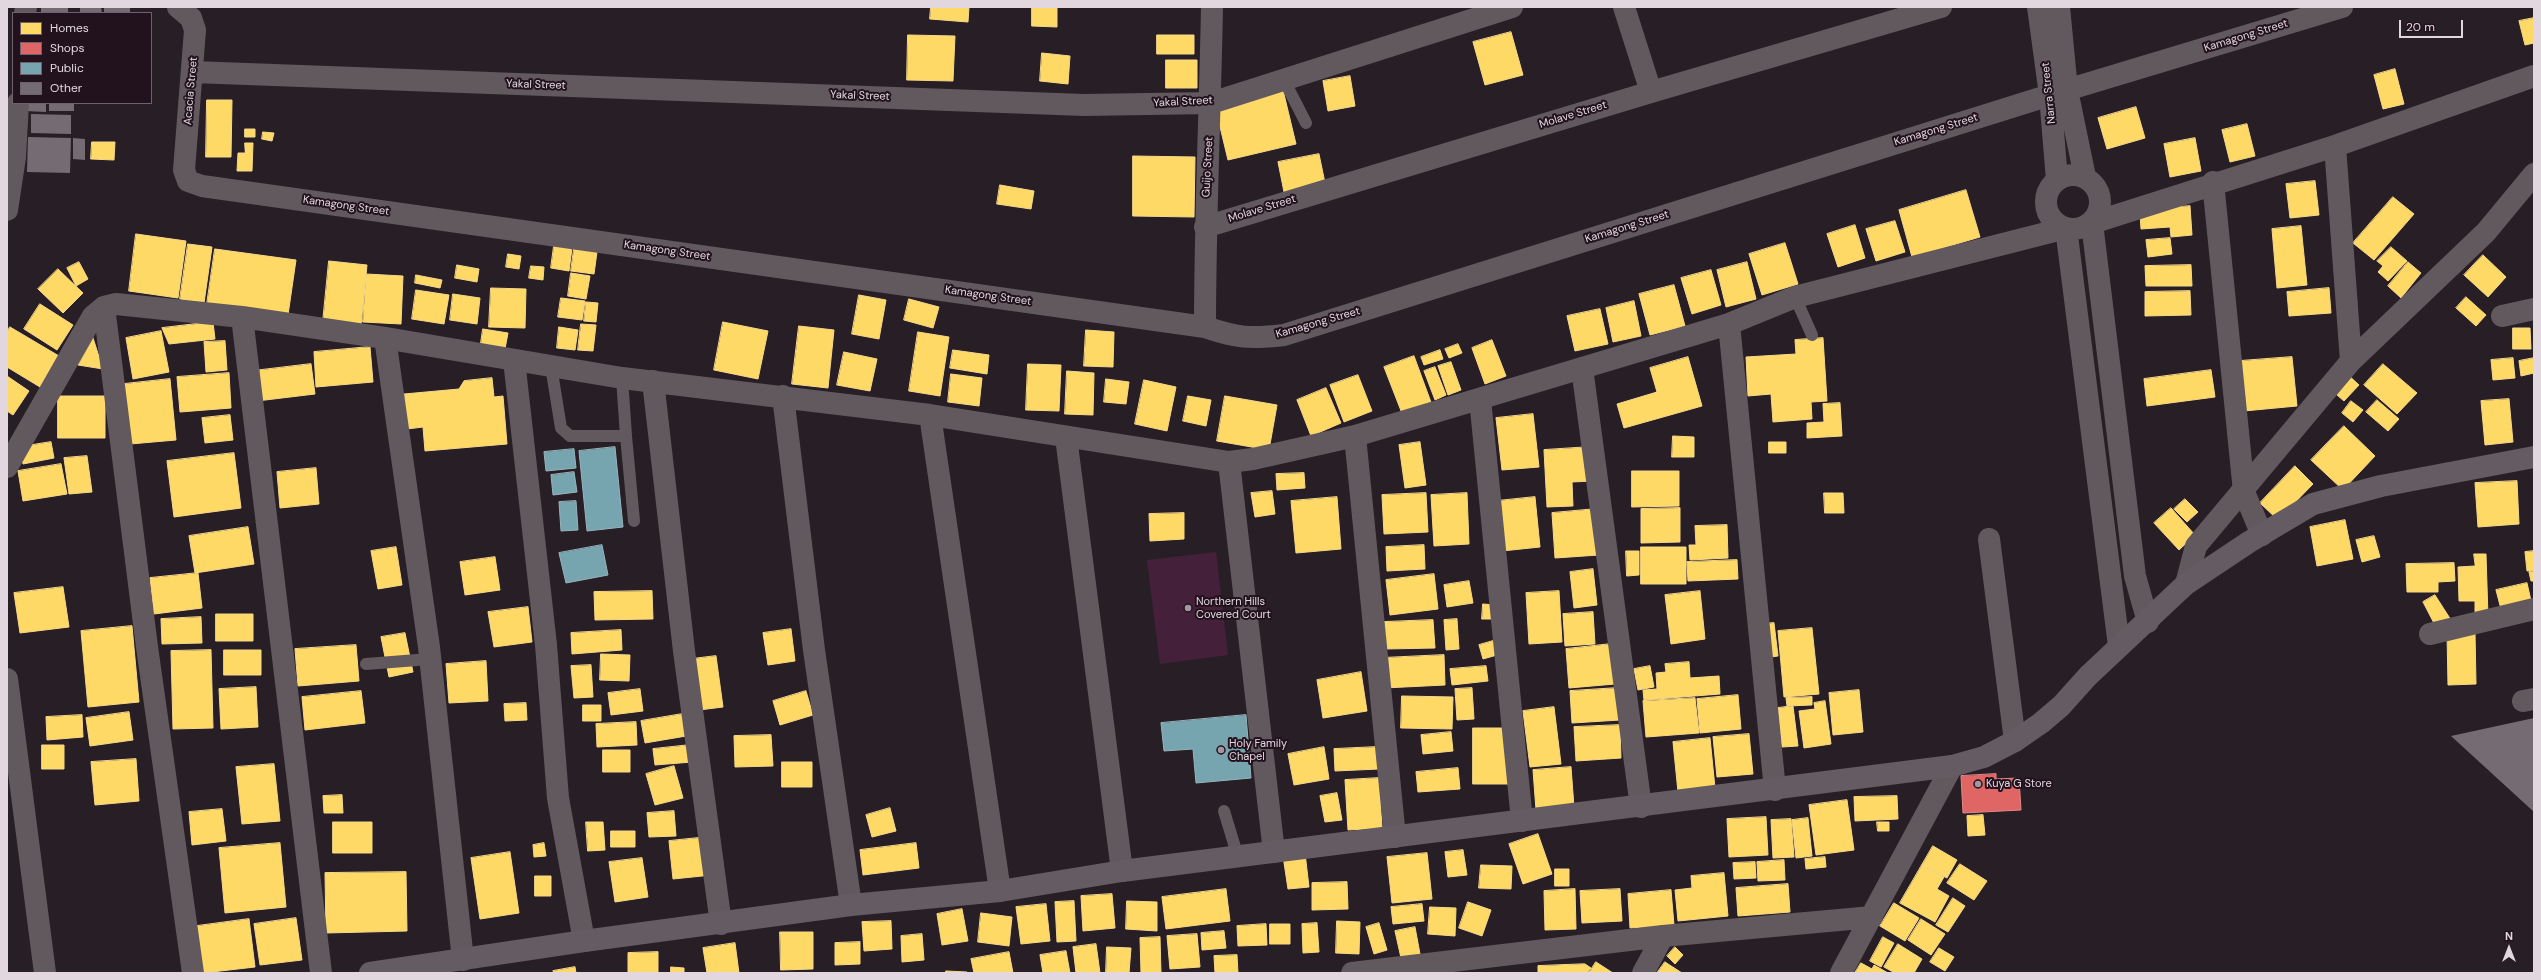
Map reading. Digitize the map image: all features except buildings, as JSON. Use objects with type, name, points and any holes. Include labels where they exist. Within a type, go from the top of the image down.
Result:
[{"type":"street","name":"Acacia Street","points":[[178,7],[191,18],[195,30],[193,72],[184,170],[188,181]]},
{"type":"street","name":"Guijo Street","points":[[1205,327],[1205,227],[1211,103],[1212,7]]},
{"type":"street","name":"Yakal Street","points":[[193,72],[1084,105],[1211,103],[1512,7]]},
{"type":"street","points":[[1624,7],[1651,92]]},
{"type":"street","name":"Molave Street","points":[[1205,227],[1651,92],[1941,7]]},
{"type":"street","name":"Narra Street","points":[[2038,7],[2059,92],[2085,177]]},
{"type":"street","name":"Narra Street","points":[[2057,180],[2059,7]]},
{"type":"street","name":"Kamagong Street","points":[[188,181],[202,186],[1205,327],[1232,336],[1250,339],[1284,335],[2059,92],[2342,7]]},
{"type":"street","points":[[2148,622],[2135,576],[2092,223],[2099,211],[2101,198],[2092,182],[2085,177],[2070,174],[2057,180],[2047,194],[2047,211],[2058,225],[2075,229],[2092,223],[2213,182],[2335,146],[2534,76]]},
{"type":"street","points":[[7,210],[15,157],[14,110]]},
{"type":"street","points":[[2335,146],[2351,361]]},
{"type":"street","points":[[2186,584],[2196,546],[2244,492],[2351,361],[2486,232],[2534,174]]},
{"type":"street","points":[[2213,182],[2244,492],[2262,535]]},
{"type":"street","points":[[7,467],[93,316],[104,307],[116,304],[132,304],[242,317],[385,338],[622,378],[783,396],[930,415],[1229,462],[1253,459],[1355,436],[1729,324],[1795,297],[2066,228]]},
{"type":"street","points":[[2066,228],[2119,646]]},
{"type":"street","points":[[104,307],[146,647],[193,973]]},
{"type":"street","points":[[2502,316],[2534,309]]},
{"type":"street","points":[[242,317],[321,973]]},
{"type":"street","points":[[1729,324],[1775,790]]},
{"type":"street","points":[[385,338],[430,659],[464,960]]},
{"type":"street","points":[[514,360],[546,645],[558,798],[584,940]]},
{"type":"street","points":[[1582,368],[1641,807]]},
{"type":"street","points":[[654,381],[684,652],[721,924]]},
{"type":"street","points":[[783,396],[814,650],[851,905]]},
{"type":"street","points":[[1480,398],[1522,821]]},
{"type":"street","points":[[930,415],[1000,891]]},
{"type":"street","points":[[1355,436],[1395,837]]},
{"type":"street","points":[[1066,437],[1122,871]]},
{"type":"street","points":[[370,973],[464,960],[584,940],[721,924],[851,905],[1000,891],[1122,871],[1641,807],[1952,766],[1984,757],[2015,741],[2061,706],[2119,646],[2148,622],[2186,584],[2313,504],[2381,486],[2534,456]]},
{"type":"street","points":[[1229,462],[1274,852]]},
{"type":"street","points":[[1988,539],[2015,741]]},
{"type":"street","points":[[2430,634],[2534,609]]},
{"type":"street","points":[[7,679],[45,973]]},
{"type":"street","points":[[1841,973],[1952,766]]},
{"type":"street","points":[[1352,973],[1663,936],[1872,917]]},
{"type":"street","points":[[1643,973],[1663,936]]},
{"type":"lane","points":[[1284,80],[1306,123]]},
{"type":"lane","points":[[1795,297],[1812,335]]},
{"type":"lane","points":[[551,366],[561,428],[570,436],[626,436]]},
{"type":"lane","points":[[622,378],[634,520]]},
{"type":"lane","points":[[366,664],[430,659]]},
{"type":"lane","points":[[1224,811],[1238,857]]},
{"type":"shaded area","name":"Northern Hills Covered Court","points":[[1216,552],[1228,655],[1160,664],[1147,560]]},
{"type":"place","name":"Northern Hills Covered Court","points":[[1188,608]]},
{"type":"place","name":"Holy Family Chapel","points":[[1221,750]]},
{"type":"place","name":"Kuya G Store","points":[[1978,784]]}]
